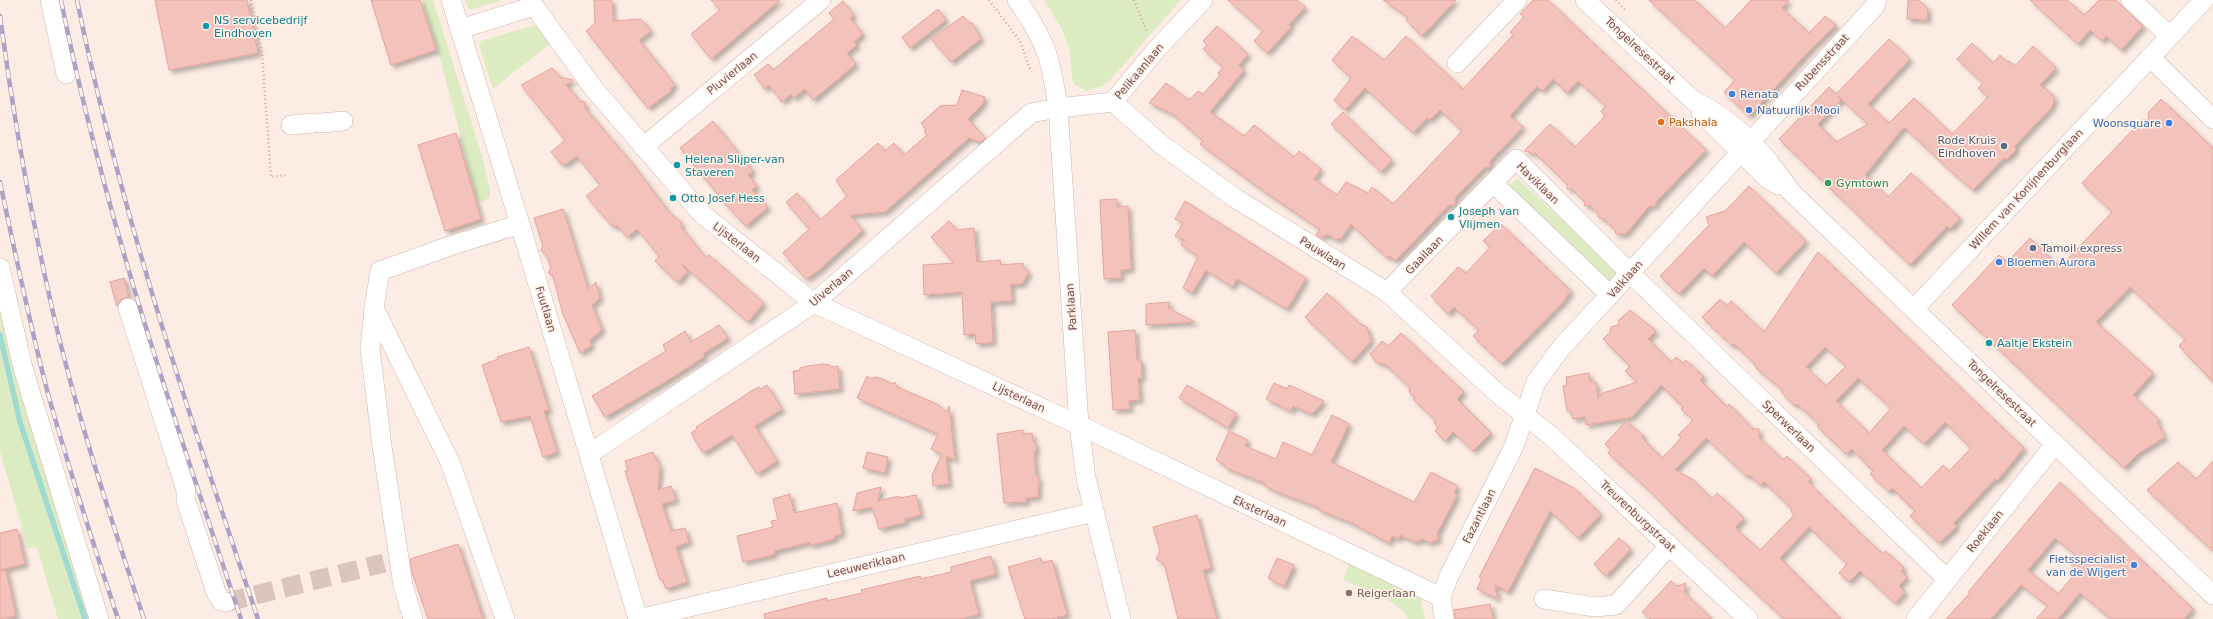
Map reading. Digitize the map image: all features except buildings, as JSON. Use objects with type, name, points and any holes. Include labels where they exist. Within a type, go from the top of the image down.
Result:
[{"type":"street","points":[[50,0],[66,74]]},
{"type":"street","name":"Fuutlaan","points":[[451,0],[520,224],[638,619]]},
{"type":"street","name":"Pluvierlaan","points":[[643,147],[821,0]]},
{"type":"street","name":"Parklaan","points":[[1017,0],[1043,39],[1053,77],[1058,108],[1079,425],[1086,478],[1121,619]]},
{"type":"street","name":"Pelikaanlaan","points":[[1058,108],[1113,102],[1155,51],[1203,0]]},
{"type":"street","points":[[1457,63],[1517,0]]},
{"type":"street","name":"Tongelresestraat","points":[[1585,0],[1694,101],[1714,110],[1744,147],[1777,171],[1791,192],[2213,595]]},
{"type":"street","name":"Rubensstraat","points":[[1744,147],[1874,6],[1877,0]]},
{"type":"street","points":[[2131,0],[2170,36]]},
{"type":"street","name":"Willem van Konijnenburglaan","points":[[1914,309],[2204,0]]},
{"type":"street","name":"Lijsterlaan","points":[[460,29],[536,3],[594,89],[702,214],[814,303],[1079,425]]},
{"type":"street","points":[[2150,57],[2213,119]]},
{"type":"street","name":"Pauwlaan","points":[[1113,102],[1162,145],[1235,198],[1387,292],[1496,392],[1525,415]]},
{"type":"street","name":"Uiverlaan","points":[[589,454],[814,303],[1032,113],[1058,108]]},
{"type":"street","points":[[291,125],[343,121]]},
{"type":"street","name":"Valklaan","points":[[1525,415],[1536,382],[1561,348],[1744,147]]},
{"type":"street","name":"Haviklaan","points":[[1493,183],[1516,160],[1630,273]]},
{"type":"street","points":[[1493,183],[1610,295]]},
{"type":"street","name":"Gaailaan","points":[[1387,292],[1493,183]]},
{"type":"street","points":[[411,618],[403,585],[382,446],[370,349],[374,308],[380,271],[450,246],[520,224]]},
{"type":"street","points":[[0,268],[23,368],[99,619]]},
{"type":"street","name":"Sperwerlaan","points":[[1630,273],[1948,579]]},
{"type":"street","points":[[128,308],[127,329],[186,490],[186,501],[216,592],[221,601],[227,602]]},
{"type":"street","points":[[374,308],[450,462],[505,619]]},
{"type":"street","name":"Treurenburgstraat","points":[[1525,415],[1670,545],[1748,619]]},
{"type":"street","name":"Fazantlaan","points":[[1444,619],[1441,597],[1449,576],[1514,446],[1525,415]]},
{"type":"street","name":"Eksterlaan","points":[[1079,425],[1441,597]]},
{"type":"street","name":"Roeklaan","points":[[1916,619],[2055,444]]},
{"type":"street","points":[[382,446],[378,448],[373,456],[391,561],[384,563]]},
{"type":"street","name":"Leeuweriklaan","points":[[638,619],[1094,512]]},
{"type":"street","points":[[1544,599],[1595,607],[1616,604],[1670,545]]},
{"type":"path","points":[[252,0],[262,54],[271,177],[286,175]]},
{"type":"path","points":[[989,0],[1020,41],[1034,81],[1053,77]]},
{"type":"path","points":[[1134,0],[1155,51]]},
{"type":"green space","points":[[422,0],[433,0],[482,156],[490,190],[490,197],[483,202],[477,199],[438,51]]},
{"type":"green space","points":[[465,0],[503,0],[469,10]]},
{"type":"green space","points":[[1044,0],[1181,0],[1110,80],[1102,86],[1086,91],[1075,85],[1072,80],[1070,52],[1062,29]]},
{"type":"green space","points":[[532,26],[538,26],[551,43],[493,89],[479,45],[481,41]]},
{"type":"green space","points":[[1517,178],[1617,272],[1608,282],[1508,187]]},
{"type":"green space","points":[[0,294],[94,619],[58,619],[37,547],[28,548],[0,451]]},
{"type":"green space","points":[[1350,560],[1420,595],[1425,619],[1408,619],[1404,612],[1389,600],[1343,580]]},
{"type":"waterway","points":[[0,335],[20,422],[85,619]]},
{"type":"tunnel","points":[[227,602],[384,563]]},
{"type":"railway","points":[[61,0],[78,79],[118,235],[165,389],[241,619]]},
{"type":"railway","points":[[77,0],[94,79],[135,235],[182,389],[258,619]]},
{"type":"railway","points":[[0,16],[36,235],[61,347],[106,503],[144,619]]},
{"type":"railway","points":[[0,182],[28,312],[47,390],[72,476],[118,619]]},
{"type":"place","name":"NS servicebedrijf Eindhoven","points":[[206,26]]},
{"type":"place","name":"Renata","points":[[1732,94]]},
{"type":"place","name":"Natuurlijk Mooi","points":[[1749,110]]},
{"type":"place","name":"Pakshala","points":[[1661,122]]},
{"type":"place","name":"Woonsquare","points":[[2169,123]]},
{"type":"place","name":"Rode Kruis Eindhoven","points":[[2004,146]]},
{"type":"place","name":"Helena Slijper-van Staveren","points":[[677,165]]},
{"type":"place","name":"Gymtown","points":[[1828,183]]},
{"type":"place","name":"Otto Josef Hess","points":[[673,198]]},
{"type":"place","name":"Joseph van Vlijmen","points":[[1451,217]]},
{"type":"place","name":"Tamoil express","points":[[2033,248]]},
{"type":"place","name":"Bloemen Aurora","points":[[1999,262]]},
{"type":"place","name":"Aaltje Ekstein","points":[[1989,343]]},
{"type":"place","name":"Fietsspecialist van de Wijgert","points":[[2134,565]]},
{"type":"place","name":"Reigerlaan","points":[[1349,593]]}]
